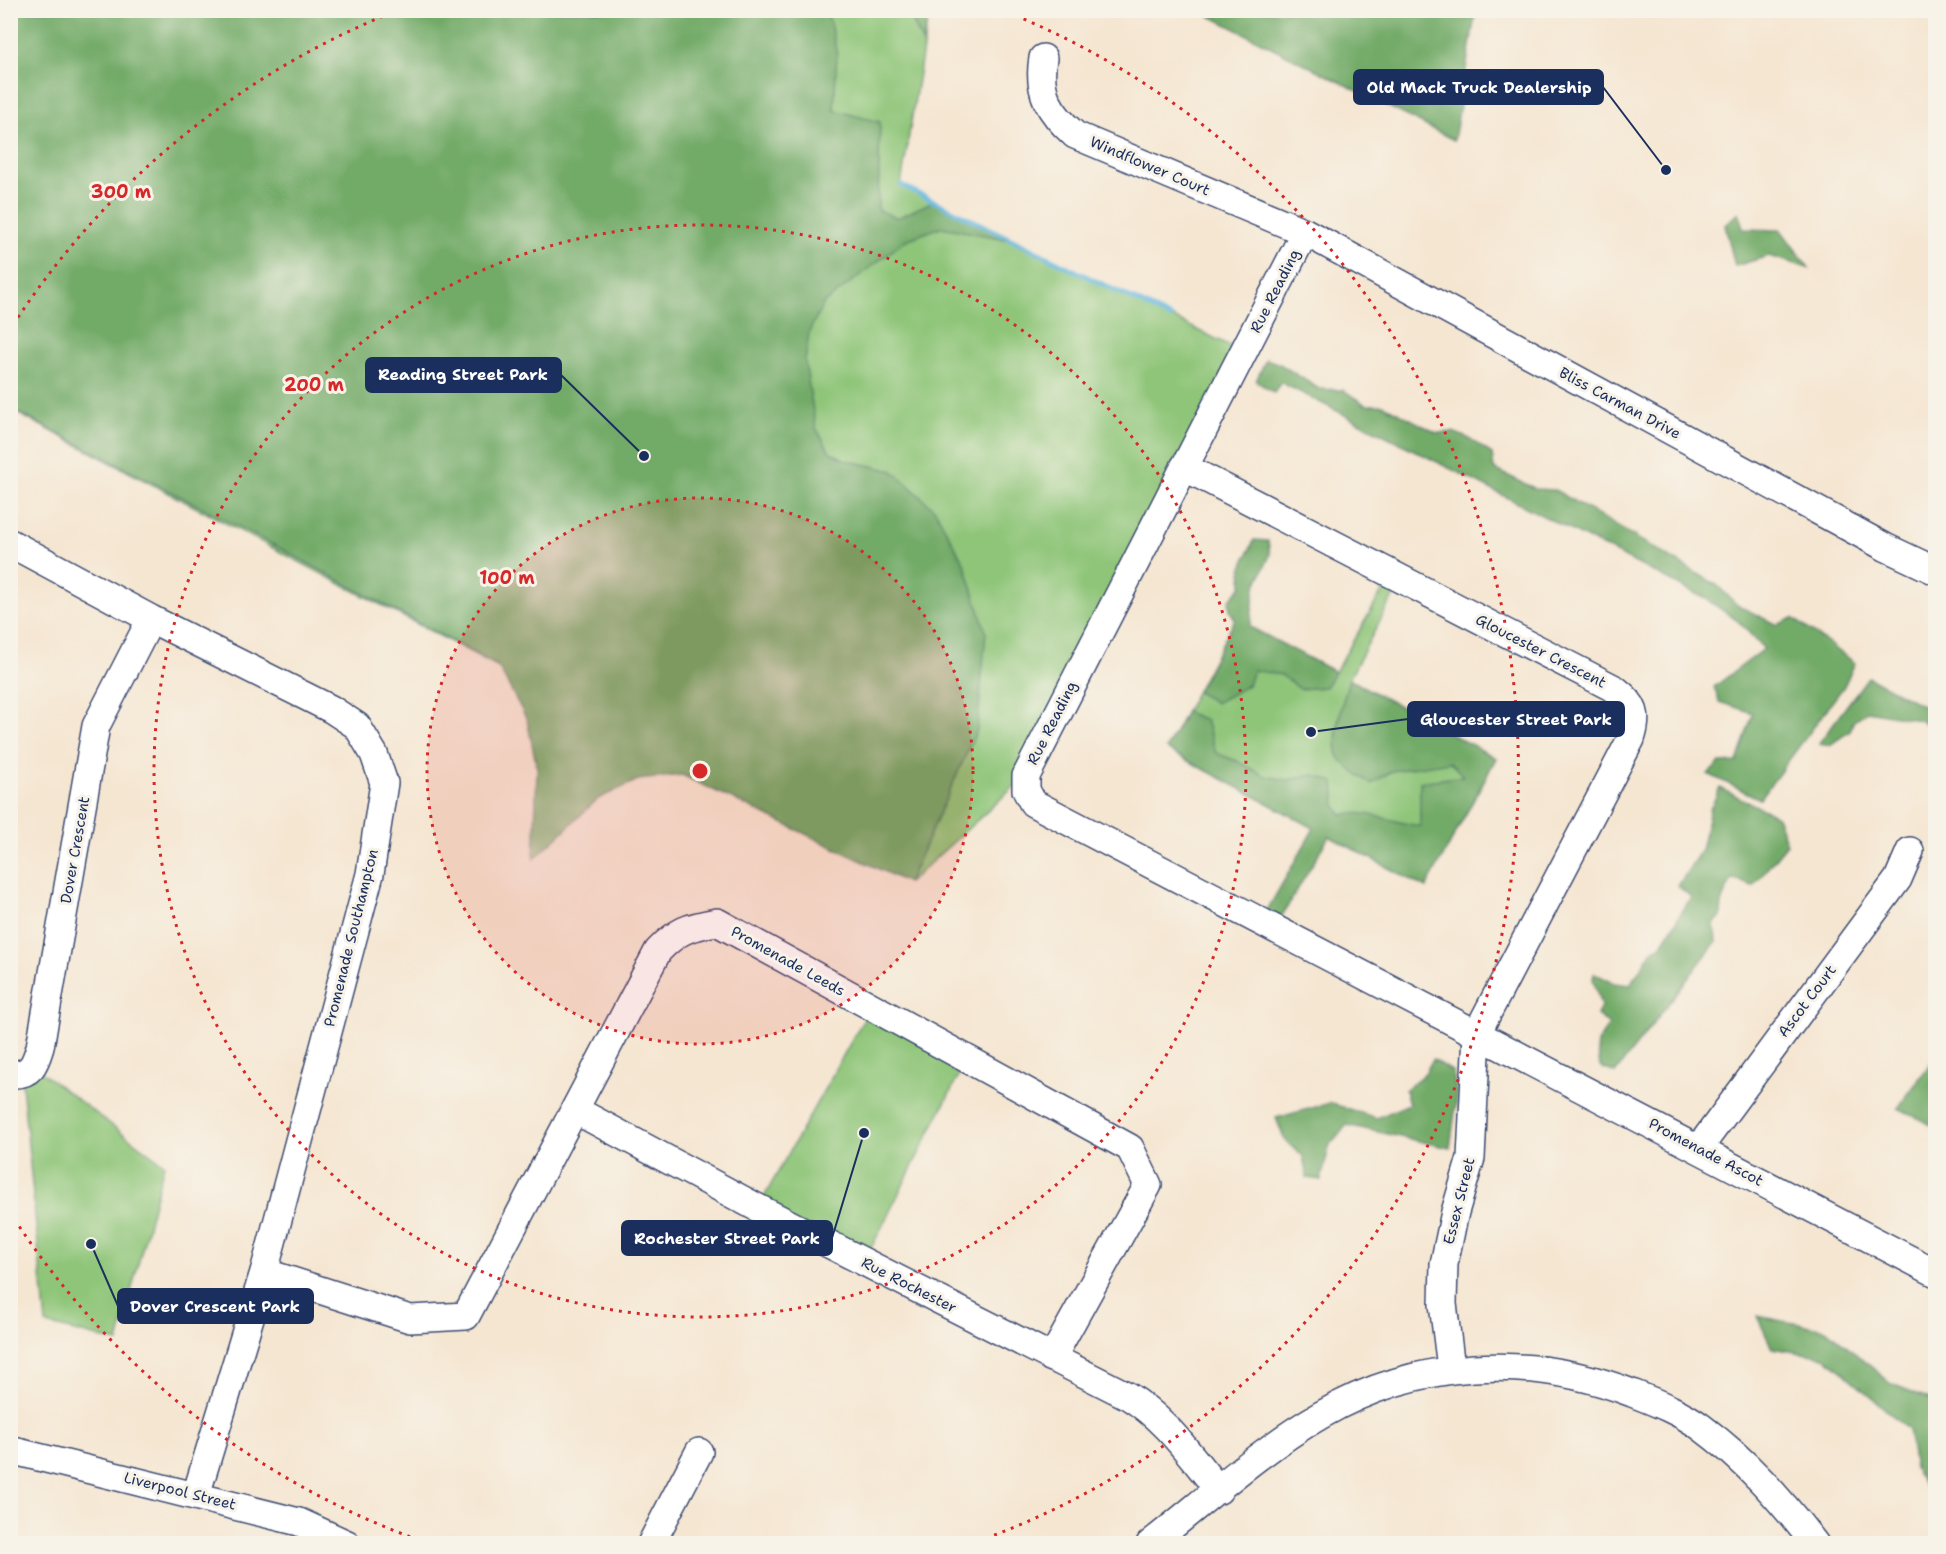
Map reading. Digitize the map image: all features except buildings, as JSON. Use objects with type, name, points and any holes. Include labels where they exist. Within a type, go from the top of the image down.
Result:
[{"type":"street","name":"Windflower Court","points":[[1043,58],[1040,74],[1045,96],[1056,118],[1075,135],[1305,232]]},
{"type":"street","name":"Rue Reading","points":[[1305,232],[1026,776],[1026,790],[1033,803],[1044,811],[1477,1033]]},
{"type":"street","name":"Bliss Carman Drive","points":[[1305,232],[1885,547],[1935,571]]},
{"type":"street","name":"Gloucester Crescent","points":[[1184,467],[1614,689],[1624,696],[1635,712],[1637,722],[1631,739],[1477,1033]]},
{"type":"street","name":"Promenade Southampton","points":[[10,543],[151,619],[331,709],[357,726],[374,754],[384,783],[370,874],[264,1272],[196,1495]]},
{"type":"street","name":"Dover Crescent","points":[[10,1074],[21,1075],[34,1067],[40,1047],[96,726],[151,619]]},
{"type":"street","name":"Ascot Court","points":[[1699,1148],[1898,879],[1910,851]]},
{"type":"street","name":"Promenade Leeds","points":[[264,1272],[410,1319],[466,1316],[657,951],[674,935],[690,927],[717,922],[1130,1148],[1148,1185],[1052,1358]]},
{"type":"street","name":"Promenade Ascot","points":[[1477,1033],[1935,1273]]},
{"type":"street","name":"Essex Street","points":[[1451,1368],[1443,1304],[1444,1264],[1455,1212],[1471,1158],[1477,1033]]},
{"type":"street","name":"Rue Rochester","points":[[574,1110],[768,1213],[1148,1408],[1219,1490]]},
{"type":"street","points":[[1150,1544],[1281,1441],[1321,1415],[1366,1392],[1410,1378],[1451,1368],[1486,1366],[1538,1368],[1597,1379],[1652,1400],[1699,1426],[1743,1461],[1780,1500],[1815,1544]]},
{"type":"street","name":"Liverpool Street","points":[[10,1450],[299,1522],[342,1542]]},
{"type":"street","points":[[651,1544],[699,1452]]},
{"type":"green space","points":[[10,11],[929,11],[901,185],[1243,352],[1026,776],[908,883],[11,410]]},
{"type":"green space","points":[[10,11],[827,11],[837,52],[834,110],[880,122],[878,210],[897,218],[934,201],[1011,240],[941,227],[906,240],[824,303],[809,332],[805,362],[816,428],[830,452],[846,460],[893,471],[935,510],[965,565],[986,632],[977,730],[908,883],[682,775],[638,780],[598,799],[534,859],[537,768],[527,720],[498,666],[274,545],[11,409]]},
{"type":"green space","points":[[908,11],[929,11],[923,44]]},
{"type":"green space","points":[[1200,11],[1476,11],[1454,140]]},
{"type":"green space","points":[[1739,212],[1743,229],[1781,230],[1809,268],[1769,256],[1735,266],[1725,225]]},
{"type":"green space","points":[[1266,359],[1280,364],[1319,389],[1343,390],[1366,405],[1384,405],[1437,433],[1453,432],[1468,438],[1492,454],[1494,469],[1536,489],[1555,490],[1717,585],[1737,605],[1777,625],[1793,618],[1855,663],[1844,686],[1760,799],[1708,774],[1720,763],[1737,762],[1753,713],[1719,702],[1714,687],[1764,649],[1739,622],[1706,599],[1281,382],[1274,393],[1256,381]]},
{"type":"green space","points":[[1254,540],[1268,541],[1270,555],[1255,588],[1250,627],[1335,672],[1325,687],[1300,689],[1281,675],[1253,670],[1248,685],[1216,703],[1197,692],[1235,619],[1230,611],[1229,600],[1242,586],[1242,567]]},
{"type":"green space","points":[[1386,585],[1396,591],[1349,679],[1496,758],[1426,888],[1166,749],[1235,619],[1335,672]]},
{"type":"green space","points":[[1868,677],[1935,712],[1935,729],[1919,720],[1867,711],[1853,722],[1850,731],[1830,745],[1819,743]]},
{"type":"green space","points":[[1349,679],[1496,758],[1426,888],[1329,836],[1279,921],[1265,914],[1314,828],[1166,749],[1186,712],[1206,720],[1216,753],[1265,776],[1288,780],[1314,775],[1334,782],[1336,807],[1342,815],[1359,813],[1420,826],[1420,782],[1463,776],[1450,762],[1392,771],[1371,784],[1349,769],[1339,757],[1336,741]]},
{"type":"green space","points":[[1720,788],[1777,816],[1787,844],[1753,886],[1732,879],[1722,900],[1721,917],[1714,923],[1716,942],[1615,1073],[1600,1067],[1597,1043],[1609,1025],[1597,1015],[1601,1006],[1593,979],[1594,973],[1614,983],[1630,985],[1653,949],[1661,946],[1691,897],[1678,886],[1701,850],[1710,809]]},
{"type":"green space","points":[[871,1006],[967,1059],[864,1262],[758,1208]]},
{"type":"green space","points":[[1935,1057],[1935,1127],[1898,1108]]},
{"type":"green space","points":[[1433,1059],[1453,1072],[1457,1098],[1450,1148],[1347,1125],[1330,1144],[1321,1180],[1307,1178],[1303,1156],[1285,1140],[1276,1118],[1330,1103],[1377,1118],[1409,1104],[1405,1090],[1425,1073]]},
{"type":"green space","points":[[34,1067],[164,1164],[118,1342],[46,1324],[21,1075]]},
{"type":"green space","points":[[1757,1316],[1826,1329],[1892,1384],[1935,1401],[1935,1503],[1914,1469],[1908,1429],[1825,1357],[1772,1348]]},
{"type":"waterway","points":[[901,185],[1171,318]]},
{"type":"place","name":"Old Mack Truck Dealership","points":[[1666,170]]},
{"type":"place","name":"Reading Street Park","points":[[644,456]]},
{"type":"place","name":"Gloucester Street Park","points":[[1311,732]]},
{"type":"place","name":"Rochester Street Park","points":[[864,1133]]},
{"type":"place","name":"Dover Crescent Park","points":[[91,1244]]}]
